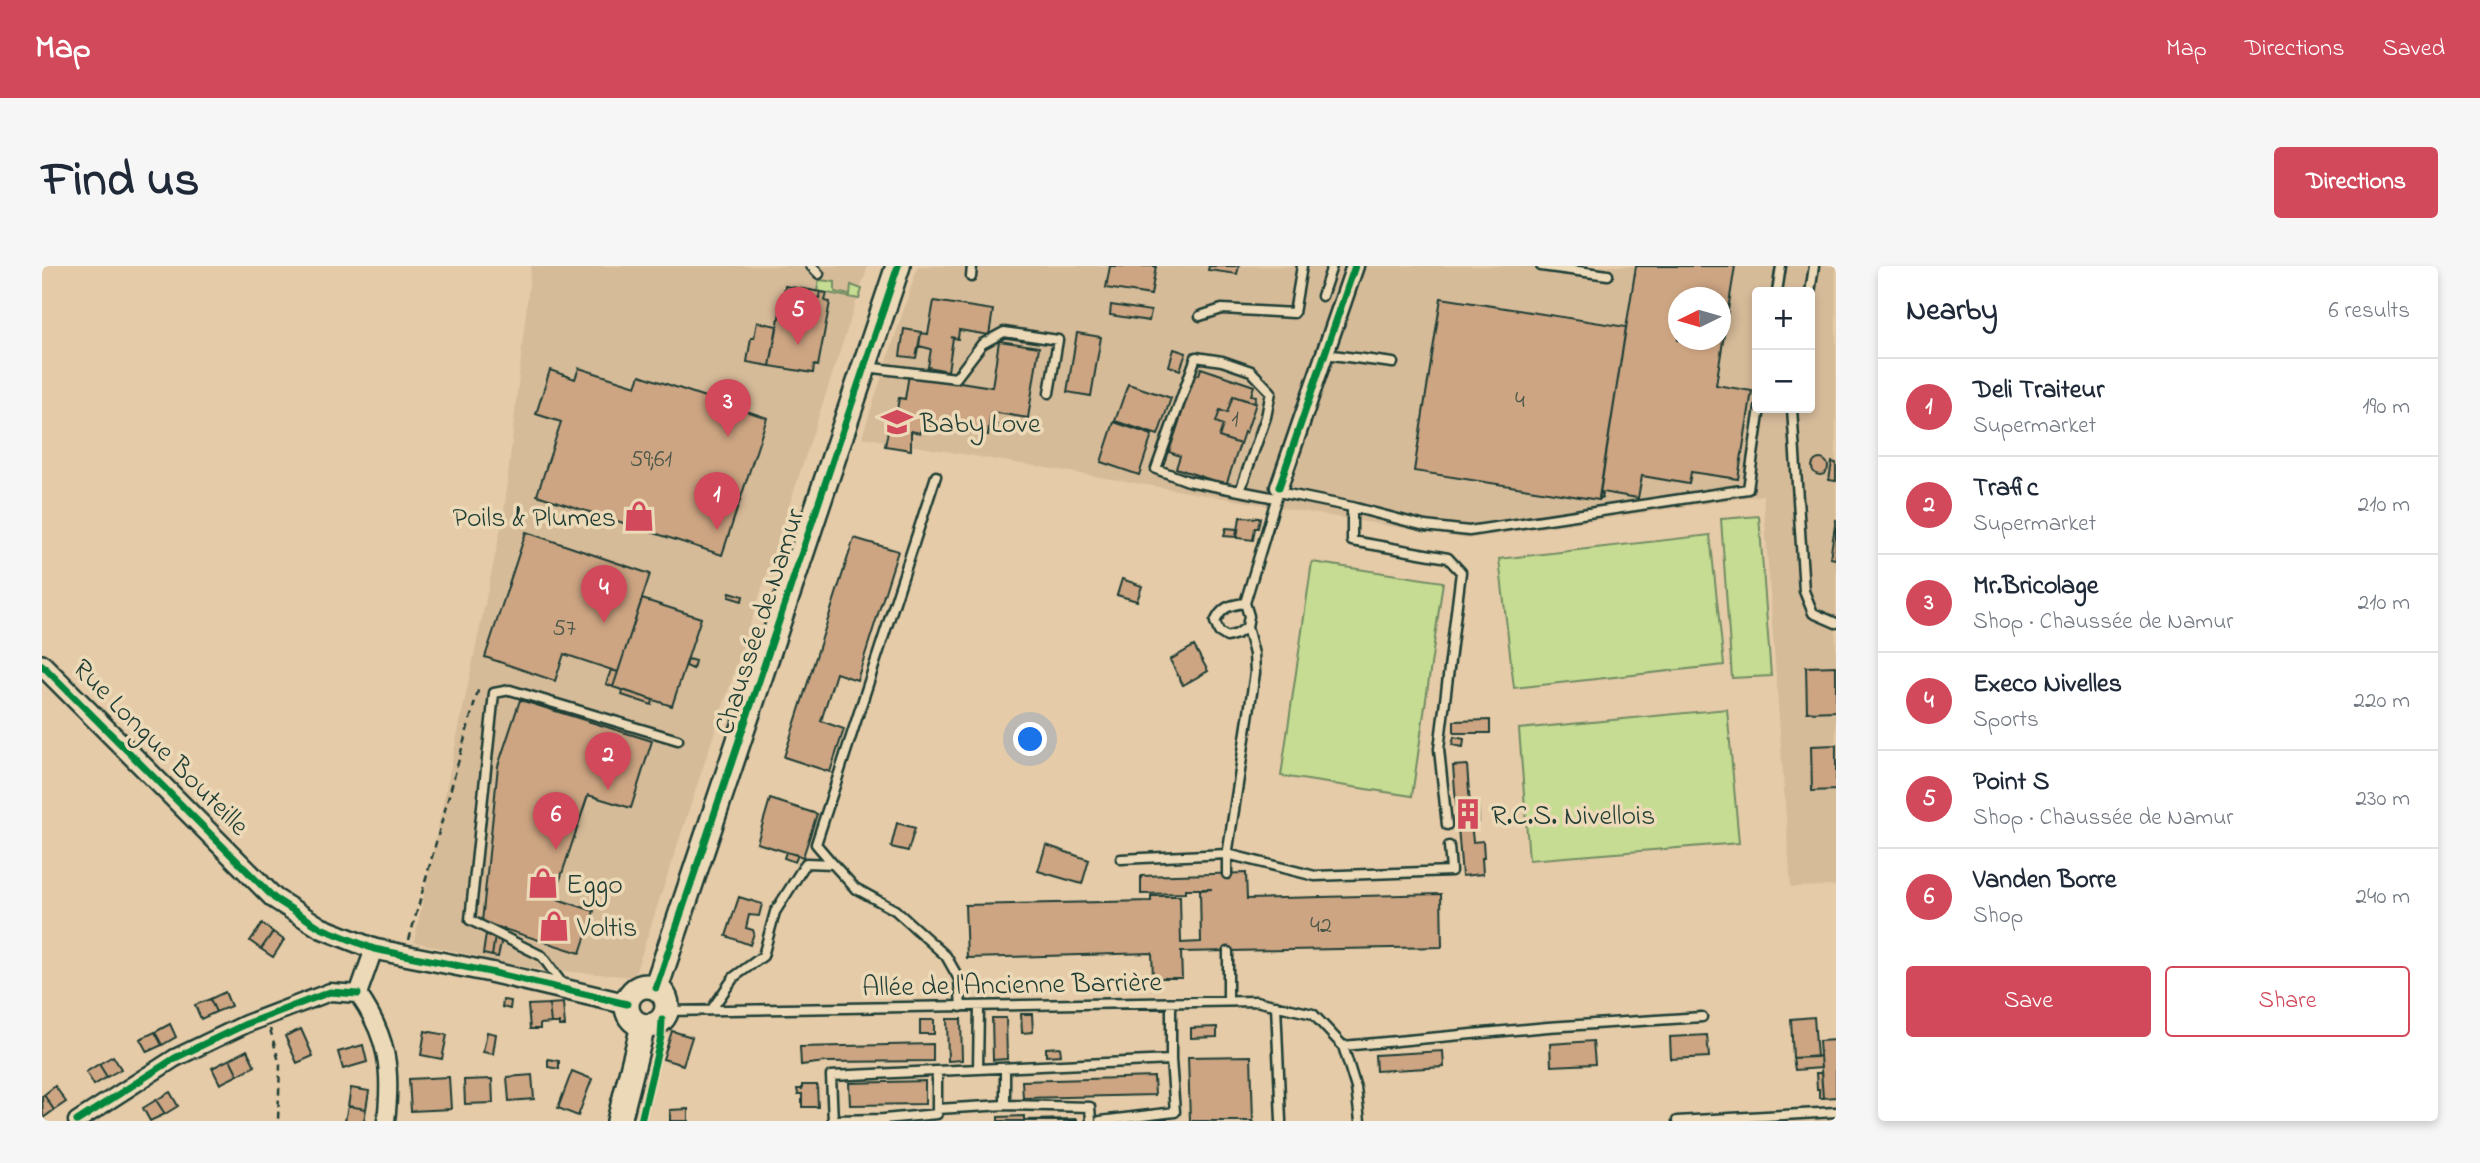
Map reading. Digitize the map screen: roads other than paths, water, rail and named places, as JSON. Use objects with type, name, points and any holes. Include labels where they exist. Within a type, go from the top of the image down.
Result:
[{"type":"main road","name":"Chaussée de Namur","points":[[656,988],[898,266]]},
{"type":"main road","points":[[638,988],[656,988],[667,1002],[667,1011],[662,1020],[643,1026],[634,1022],[628,1014],[630,995],[638,988]]},
{"type":"main road","points":[[619,1121],[643,1026]]},
{"type":"street","points":[[1278,492],[1355,266]]},
{"type":"street","name":"Rue Longue Bouteille","points":[[42,665],[274,898],[321,928],[374,949],[627,1004]]},
{"type":"street","points":[[358,994],[374,949]]},
{"type":"street","points":[[77,1121],[175,1058],[266,1016],[330,992],[358,994]]},
{"type":"street","points":[[358,994],[372,1014],[387,1056],[390,1087],[386,1121]]},
{"type":"lane","points":[[811,266],[819,274]]},
{"type":"lane","points":[[971,276],[972,266]]},
{"type":"lane","points":[[1200,316],[1222,309],[1294,313],[1302,266]]},
{"type":"lane","points":[[1321,296],[1332,266]]},
{"type":"lane","points":[[1541,266],[1608,275]]},
{"type":"lane","points":[[1778,287],[1781,266]]},
{"type":"lane","points":[[1811,287],[1814,266]]},
{"type":"lane","points":[[865,367],[956,378],[982,344],[1004,332],[1058,340],[1049,393]]},
{"type":"lane","points":[[1325,354],[1393,363]]},
{"type":"lane","points":[[1240,491],[1266,417],[1271,392],[1251,371],[1222,361],[1196,357],[1156,469],[1188,481],[1240,491],[1278,492],[1353,507],[1425,526],[1469,531],[1748,489],[1759,413]]},
{"type":"lane","points":[[1792,413],[1804,591],[1813,613],[1836,623]]},
{"type":"lane","points":[[936,476],[816,844],[855,888],[895,910],[946,956],[959,979],[961,1007]]},
{"type":"lane","points":[[1227,874],[1227,854],[1255,673],[1245,603],[1278,492]]},
{"type":"lane","points":[[1353,507],[1352,541],[1448,558],[1461,572],[1440,748],[1447,825]]},
{"type":"lane","points":[[1245,603],[1228,605],[1220,612],[1215,622],[1219,632],[1227,637],[1247,627]]},
{"type":"lane","points":[[567,990],[542,956],[470,920],[494,693],[510,690],[678,740]]},
{"type":"lane","points":[[1121,859],[1227,854],[1315,876],[1451,871],[1449,846]]},
{"type":"lane","points":[[712,1009],[734,977],[763,956],[775,912],[806,863],[833,864]]},
{"type":"lane","points":[[1228,952],[1228,1001]]},
{"type":"lane","name":"Allée de l'Ancienne Barrière","points":[[667,1011],[1256,1001],[1313,1014],[1343,1046],[1356,1088],[1360,1121]]},
{"type":"lane","points":[[1100,1121],[1135,1119],[1175,1112],[1171,1003]]},
{"type":"lane","points":[[1276,1005],[1282,1121]]},
{"type":"lane","points":[[978,1069],[979,1007]]},
{"type":"lane","points":[[1343,1046],[1548,1027],[1702,1017]]},
{"type":"lane","points":[[937,1071],[937,1114],[884,1120],[834,1121],[831,1076],[978,1069],[1005,1069],[1171,1060]]},
{"type":"lane","points":[[1005,1069],[1005,1105]]},
{"type":"lane","points":[[937,1109],[1005,1105],[1090,1107],[1091,1121]]},
{"type":"lane","points":[[1677,1121],[1836,1112]]},
{"type":"place","name":"Point S","points":[[798,345]]},
{"type":"place","name":"Baby Love","points":[[897,422]]},
{"type":"place","name":"Mr.Bricolage","points":[[728,437]]},
{"type":"place","name":"Poils & Plumes","points":[[639,516]]},
{"type":"place","name":"Deli Traiteur","points":[[717,530]]},
{"type":"place","name":"Execo Nivelles","points":[[604,623]]},
{"type":"place","name":"Trafic","points":[[608,790]]},
{"type":"place","name":"R.C.S. Nivellois","points":[[1468,814]]},
{"type":"place","name":"Vanden Borre","points":[[556,850]]},
{"type":"place","name":"Eggo","points":[[543,883]]},
{"type":"place","name":"Voltis","points":[[554,926]]}]
